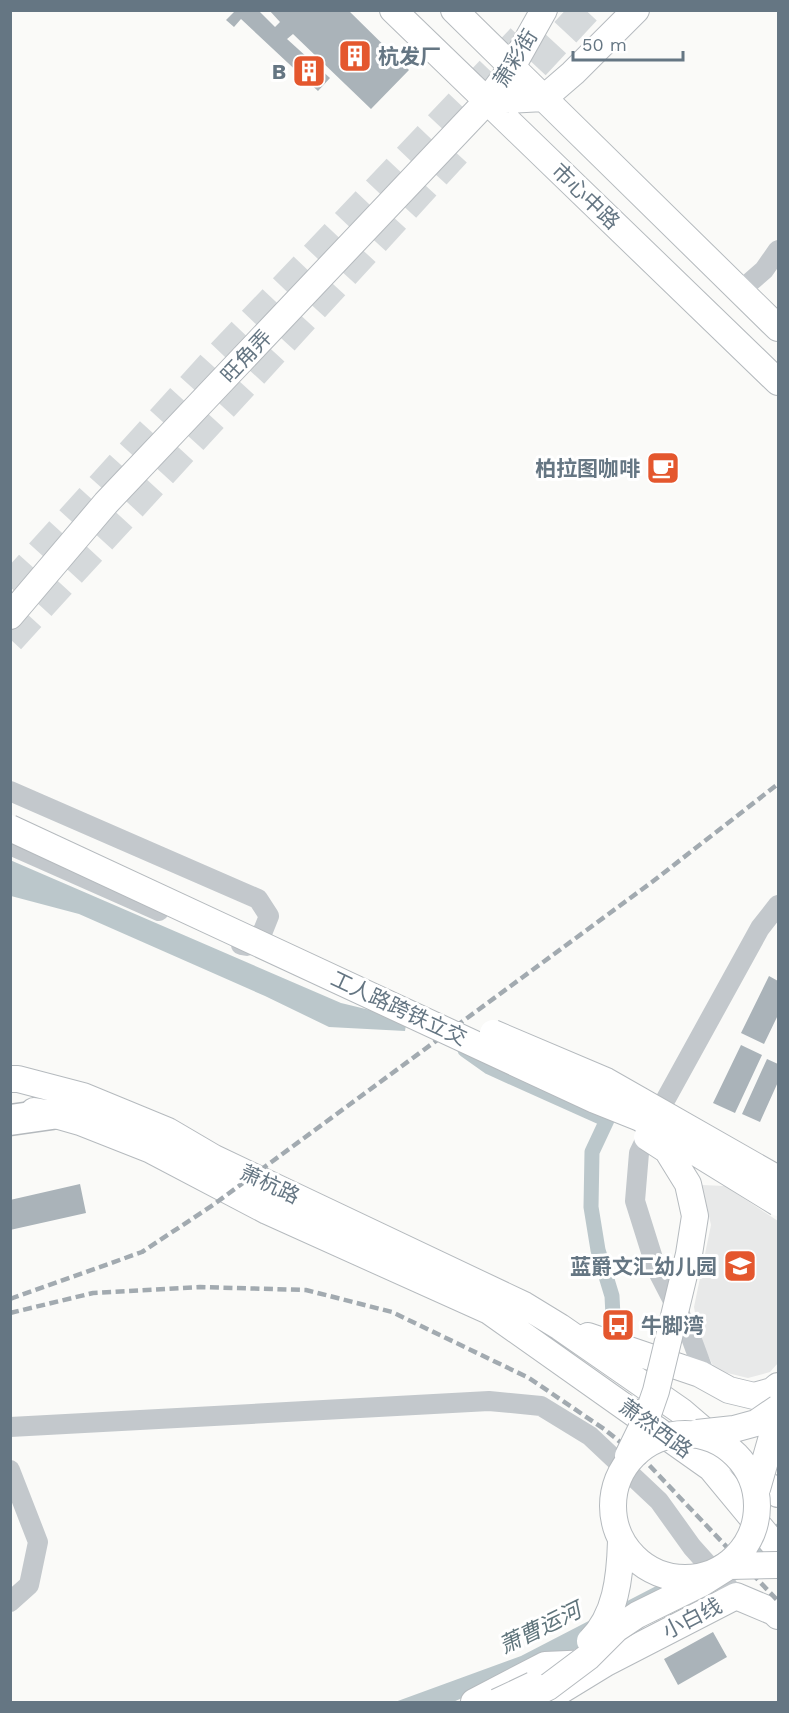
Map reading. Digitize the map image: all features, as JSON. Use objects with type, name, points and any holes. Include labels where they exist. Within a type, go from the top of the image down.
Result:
[{"type":"highway","points":[[10,1120],[52,1113]]},
{"type":"main road","name":"市心中路","points":[[393,10],[778,382]]},
{"type":"main road","name":"萧彩街","points":[[487,101],[512,67],[544,10]]},
{"type":"main road","points":[[544,98],[573,73],[636,10]]},
{"type":"main road","name":"市心中路","points":[[463,14],[512,67],[778,328]]},
{"type":"main road","name":"萧彩街","points":[[487,101],[544,98]]},
{"type":"main road","name":"旺角弄","points":[[10,616],[106,503],[487,101]]},
{"type":"main road","name":"工人路跨铁立交","points":[[10,812],[93,848],[436,1009],[606,1081],[778,1179]]},
{"type":"main road","name":"工人路跨铁立交","points":[[10,828],[596,1100],[640,1118],[778,1203]]},
{"type":"main road","name":"萧杭路","points":[[10,1079],[18,1079],[83,1096],[168,1131],[214,1158],[524,1305]]},
{"type":"main road","points":[[596,1100],[667,1150],[688,1184],[695,1216],[689,1254],[656,1391],[647,1417],[617,1480],[612,1501],[614,1522],[621,1541],[634,1558],[652,1571],[673,1578],[694,1578],[729,1566],[778,1565]]},
{"type":"main road","name":"萧杭路","points":[[10,1107],[52,1113],[151,1150],[267,1211],[489,1311],[513,1328]]},
{"type":"main road","name":"萧然西路","points":[[524,1305],[560,1327],[681,1411],[755,1487],[778,1549]]},
{"type":"main road","points":[[560,1327],[706,1378],[729,1390],[754,1396],[772,1391],[778,1386]]},
{"type":"main road","name":"萧然西路","points":[[513,1328],[711,1468],[755,1487]]},
{"type":"main road","points":[[617,1480],[629,1460],[646,1444],[668,1435],[734,1429],[756,1423],[778,1408]]},
{"type":"main road","points":[[755,1487],[773,1433],[778,1426]]},
{"type":"main road","points":[[518,1702],[548,1687],[588,1657],[616,1629],[637,1615],[702,1583],[729,1566],[745,1548],[754,1530],[758,1510],[755,1487],[749,1470],[734,1451],[714,1439],[691,1433]]},
{"type":"main road","points":[[755,1487],[778,1443]]},
{"type":"main road","points":[[755,1487],[778,1521]]},
{"type":"main road","points":[[496,1702],[548,1677],[576,1655],[602,1629],[618,1587],[621,1541]]},
{"type":"main road","name":"小白线","points":[[541,1702],[606,1663],[736,1596],[774,1612],[778,1616]]},
{"type":"main road","points":[[474,1702],[545,1665],[606,1663]]},
{"type":"street","points":[[740,291],[764,270],[778,250]]},
{"type":"street","points":[[10,791],[258,898],[269,916],[263,930],[247,945],[232,944],[10,844]]},
{"type":"street","points":[[706,1378],[689,1332],[656,1268],[635,1202],[639,1153],[657,1115],[760,928],[778,905]]},
{"type":"street","points":[[10,1427],[489,1401],[541,1406],[590,1436],[659,1501],[692,1547],[736,1596]]},
{"type":"street","points":[[10,1470],[38,1542],[29,1585],[10,1602]]},
{"type":"shaded area","points":[[10,860],[341,1003],[407,1019],[405,1031],[329,1027],[265,996],[79,914],[11,896]]},
{"type":"shaded area","name":"蓝爵文汇幼儿园","points":[[702,1185],[725,1186],[778,1221],[778,1363],[770,1372],[748,1378],[715,1370],[699,1336],[694,1307],[711,1225]]},
{"type":"shaded area","points":[[778,1523],[778,1562],[453,1702],[395,1702],[521,1656]]},
{"type":"building","name":"杭发厂","points":[[232,10],[258,10],[275,27],[280,22],[269,10],[348,10],[409,70],[371,109],[293,34],[287,39],[330,78],[318,91],[241,19],[234,27],[226,20],[234,12]]},
{"type":"building","points":[[769,976],[778,981],[778,1015],[764,1044],[741,1033]]},
{"type":"building","points":[[741,1045],[762,1055],[735,1113],[713,1103]]},
{"type":"building","points":[[767,1059],[778,1064],[778,1082],[760,1122],[742,1114]]},
{"type":"building","points":[[80,1184],[86,1213],[10,1230],[10,1200]]},
{"type":"building","points":[[713,1632],[727,1657],[678,1685],[664,1659]]},
{"type":"waterway","points":[[465,1050],[489,1067],[607,1120],[592,1152],[591,1207],[598,1250],[612,1296],[613,1316]]},
{"type":"tunnel","points":[[504,98],[586,10]]},
{"type":"tunnel","points":[[10,587],[214,362],[523,37]]},
{"type":"tunnel","points":[[10,639],[456,152]]},
{"type":"railway","points":[[10,1299],[142,1252],[213,1205],[652,882],[778,784]]},
{"type":"railway","points":[[10,1313],[93,1293],[200,1287],[306,1290],[392,1312],[529,1378],[604,1429],[649,1465],[778,1601]]},
{"type":"place","name":"杭发厂","points":[[355,56]]},
{"type":"place","name":"B","points":[[309,71]]},
{"type":"place","name":"柏拉图咖啡","points":[[663,468]]},
{"type":"place","name":"蓝爵文汇幼儿园","points":[[740,1266]]},
{"type":"place","name":"牛脚湾","points":[[618,1325]]},
{"type":"water label","name":"萧曹运河","points":[[540,1628]]}]
